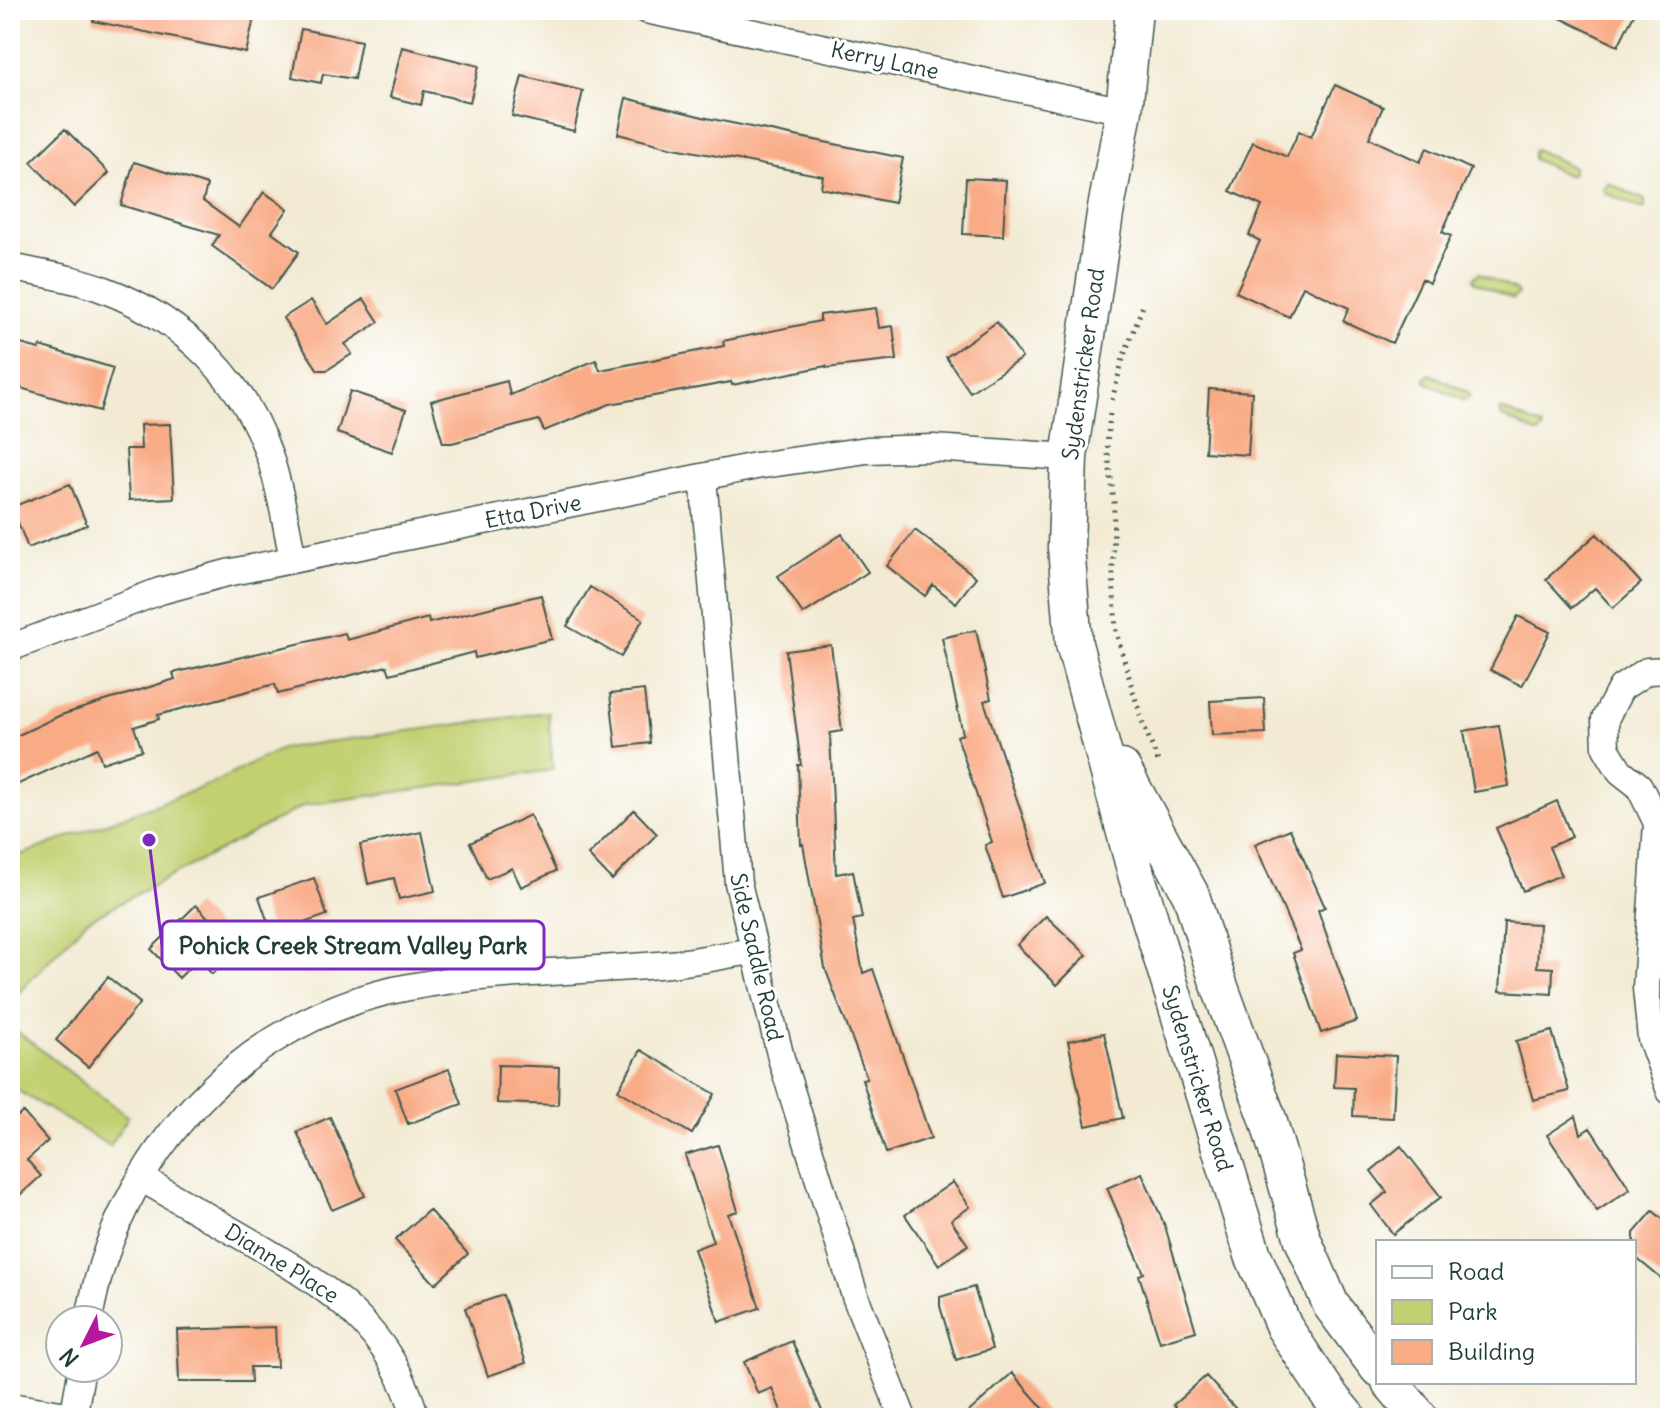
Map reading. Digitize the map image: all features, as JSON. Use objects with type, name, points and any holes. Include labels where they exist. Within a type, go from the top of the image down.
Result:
[{"type":"main road","name":"Sydenstricker Road","points":[[1134,10],[1124,111],[1102,228],[1069,457],[1066,547],[1074,644],[1137,877],[1253,1255],[1284,1327],[1348,1418]]},
{"type":"main road","name":"Sydenstricker Road","points":[[1095,718],[1191,895],[1217,979],[1268,1119],[1303,1240],[1331,1305],[1376,1365]]},
{"type":"main road","points":[[1392,1384],[1420,1418]]},
{"type":"street","name":"Kerry Lane","points":[[646,10],[1124,111]]},
{"type":"street","points":[[10,267],[103,289],[147,309],[178,330],[211,359],[240,394],[260,432],[271,460],[293,559]]},
{"type":"street","name":"Etta Drive","points":[[10,648],[160,591],[227,573],[756,466],[867,450],[934,448],[1069,457]]},
{"type":"street","name":"Side Saddle Road","points":[[703,477],[733,848],[753,951],[781,1058],[855,1296],[903,1418]]},
{"type":"street","points":[[1670,670],[1647,671],[1621,688],[1605,719],[1606,748],[1620,771],[1639,786],[1664,815],[1646,1001],[1651,1039],[1670,1091]]},
{"type":"street","points":[[92,1304],[108,1246],[141,1178],[185,1114],[221,1078],[261,1048],[329,1011],[408,987],[484,977],[671,964],[753,951]]},
{"type":"street","name":"Dianne Place","points":[[141,1178],[297,1269],[352,1310],[392,1358],[416,1418]]},
{"type":"street","points":[[10,1406],[74,1417],[79,1384]]},
{"type":"path","points":[[1144,303],[1123,358],[1112,400],[1107,445],[1114,502],[1116,632],[1141,718],[1163,777]]},
{"type":"green space","points":[[1537,150],[1573,167],[1573,174],[1569,176],[1533,159],[1533,151]]},
{"type":"green space","points":[[1608,183],[1645,200],[1645,208],[1605,193],[1603,188]]},
{"type":"green space","points":[[1479,273],[1518,294],[1513,299],[1475,282],[1473,278]]},
{"type":"green space","points":[[1430,374],[1470,396],[1464,401],[1427,383],[1425,379]]},
{"type":"green space","points":[[1500,409],[1542,426],[1543,430],[1538,434],[1501,416]]},
{"type":"green space","points":[[548,712],[553,770],[305,805],[86,921],[10,1002],[10,859],[211,784],[283,748]]},
{"type":"green space","points":[[10,1026],[128,1117],[110,1146],[10,1086]]},
{"type":"building","points":[[94,10],[220,10],[254,18],[246,53],[93,21]]},
{"type":"building","points":[[1544,10],[1636,10],[1618,46]]},
{"type":"building","points":[[301,29],[361,41],[354,79],[323,74],[321,83],[292,77]]},
{"type":"building","points":[[402,47],[479,66],[470,102],[424,91],[421,105],[390,97]]},
{"type":"building","points":[[522,76],[583,91],[574,131],[512,116]]},
{"type":"building","points":[[1335,85],[1383,107],[1369,138],[1420,162],[1427,148],[1471,169],[1442,232],[1451,236],[1429,283],[1422,279],[1392,343],[1343,321],[1349,308],[1303,286],[1289,317],[1236,292],[1260,241],[1249,235],[1262,206],[1230,191],[1253,142],[1287,157],[1299,131],[1311,137]]},
{"type":"building","points":[[626,98],[903,158],[894,203],[821,188],[823,176],[669,147],[618,134]]},
{"type":"building","points":[[65,129],[109,173],[74,207],[31,162]]},
{"type":"building","points":[[134,162],[207,185],[203,201],[239,227],[264,192],[288,209],[272,232],[299,252],[272,289],[212,246],[219,235],[121,205]]},
{"type":"building","points":[[966,178],[1006,180],[1003,236],[963,234]]},
{"type":"building","points":[[364,299],[379,322],[345,344],[352,354],[327,370],[318,370],[283,318],[311,300],[327,324]]},
{"type":"building","points":[[876,308],[879,328],[893,326],[897,360],[826,366],[732,385],[731,382],[610,404],[544,431],[539,420],[452,443],[443,443],[431,401],[507,381],[510,395],[596,360],[600,370],[724,346],[723,341],[820,321],[820,315]]},
{"type":"building","points":[[997,322],[1022,358],[970,392],[946,357]]},
{"type":"building","points":[[10,341],[39,349],[40,346],[113,368],[100,411],[10,385]]},
{"type":"building","points":[[1209,389],[1252,392],[1248,455],[1205,452]]},
{"type":"building","points":[[350,391],[406,410],[392,452],[337,433]]},
{"type":"building","points":[[170,424],[174,498],[129,500],[126,449],[141,449],[140,425]]},
{"type":"building","points":[[70,484],[87,525],[28,548],[12,507]]},
{"type":"building","points":[[915,530],[976,577],[956,603],[933,585],[925,596],[887,566]]},
{"type":"building","points":[[842,534],[868,572],[803,614],[778,576]]},
{"type":"building","points":[[1597,534],[1641,583],[1613,608],[1595,588],[1572,608],[1546,579]]},
{"type":"building","points":[[590,587],[643,619],[621,657],[567,626]]},
{"type":"building","points":[[541,595],[552,639],[475,658],[474,652],[390,674],[387,666],[278,694],[275,684],[158,715],[159,719],[134,727],[142,750],[102,763],[97,748],[10,788],[10,739],[61,715],[175,679],[173,673],[345,633],[347,640],[428,618],[429,623]]},
{"type":"building","points":[[1518,616],[1550,632],[1522,686],[1490,670]]},
{"type":"building","points":[[976,630],[991,699],[984,701],[1045,883],[1003,898],[985,845],[992,842],[957,736],[963,734],[942,638]]},
{"type":"building","points":[[831,645],[842,731],[830,733],[836,874],[853,871],[862,918],[853,920],[863,973],[873,969],[931,1138],[886,1153],[862,1079],[867,1078],[825,968],[801,845],[798,765],[801,765],[786,651]]},
{"type":"building","points":[[644,690],[650,743],[616,747],[610,694]]},
{"type":"building","points":[[1264,698],[1266,733],[1212,735],[1210,701]]},
{"type":"building","points":[[1499,725],[1509,786],[1474,792],[1464,731]]},
{"type":"building","points":[[1557,801],[1572,837],[1549,847],[1561,875],[1523,891],[1496,828]]},
{"type":"building","points":[[634,810],[657,834],[612,880],[588,855]]},
{"type":"building","points":[[530,815],[556,871],[521,887],[512,868],[487,879],[470,843]]},
{"type":"building","points":[[1290,829],[1325,907],[1318,910],[1357,1021],[1321,1033],[1293,953],[1301,950],[1255,844]]},
{"type":"building","points":[[422,832],[435,891],[399,899],[394,878],[368,884],[360,845]]},
{"type":"building","points":[[314,878],[327,915],[272,934],[259,897]]},
{"type":"building","points":[[196,905],[238,949],[212,974],[198,959],[179,978],[151,949]]},
{"type":"building","points":[[1046,916],[1087,955],[1057,985],[1017,945]]},
{"type":"building","points":[[1504,922],[1539,924],[1537,967],[1553,968],[1552,994],[1500,991]]},
{"type":"building","points":[[108,977],[140,1003],[88,1067],[56,1040]]},
{"type":"building","points":[[1552,1031],[1569,1091],[1533,1100],[1516,1041]]},
{"type":"building","points":[[1104,1033],[1123,1118],[1086,1126],[1068,1041]]},
{"type":"building","points":[[641,1050],[715,1094],[692,1134],[618,1090]]},
{"type":"building","points":[[1336,1053],[1396,1056],[1393,1118],[1353,1116],[1354,1088],[1334,1087]]},
{"type":"building","points":[[498,1065],[559,1067],[558,1105],[497,1103]]},
{"type":"building","points":[[449,1069],[462,1104],[408,1124],[395,1089]]},
{"type":"building","points":[[23,1112],[48,1141],[27,1160],[41,1176],[10,1204],[10,1123]]},
{"type":"building","points":[[1576,1116],[1581,1134],[1590,1128],[1630,1189],[1597,1211],[1547,1135]]},
{"type":"building","points":[[330,1117],[365,1196],[332,1210],[297,1132]]},
{"type":"building","points":[[718,1145],[738,1211],[728,1214],[760,1308],[719,1322],[694,1249],[713,1242],[685,1155]]},
{"type":"building","points":[[1401,1146],[1441,1197],[1393,1234],[1371,1205],[1387,1192],[1371,1171]]},
{"type":"building","points":[[1142,1173],[1165,1226],[1196,1331],[1160,1342],[1139,1275],[1144,1273],[1107,1188]]},
{"type":"building","points":[[953,1182],[970,1207],[951,1220],[968,1245],[939,1265],[905,1215]]},
{"type":"building","points":[[429,1210],[468,1254],[435,1284],[395,1240]]},
{"type":"building","points":[[1653,1211],[1670,1225],[1670,1286],[1636,1258],[1634,1233]]},
{"type":"building","points":[[974,1287],[992,1349],[956,1360],[940,1297]]},
{"type":"building","points":[[503,1295],[526,1363],[488,1376],[465,1308]]},
{"type":"building","points":[[275,1327],[277,1367],[250,1367],[251,1382],[179,1382],[177,1330]]},
{"type":"building","points":[[792,1341],[825,1418],[784,1418],[772,1388],[758,1394],[744,1362]]},
{"type":"building","points":[[1012,1373],[1052,1418],[962,1418],[990,1393]]},
{"type":"building","points":[[1206,1376],[1244,1418],[1185,1418],[1173,1405]]},
{"type":"place","name":"Pohick Creek Stream Valley Park","points":[[149,840]]}]
